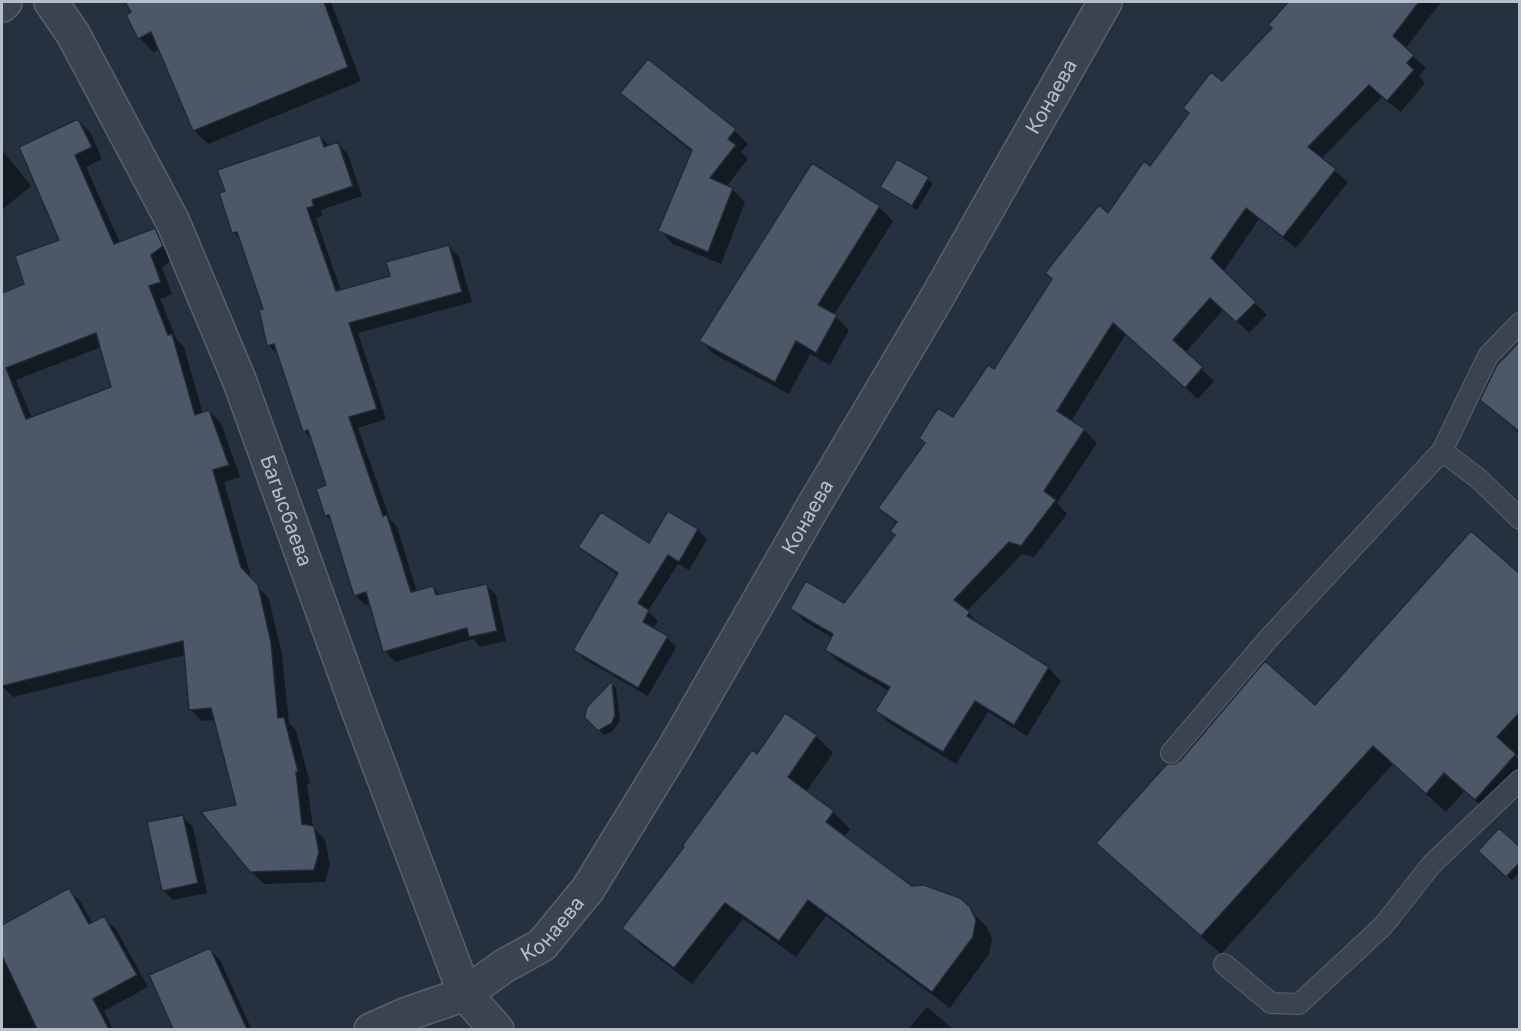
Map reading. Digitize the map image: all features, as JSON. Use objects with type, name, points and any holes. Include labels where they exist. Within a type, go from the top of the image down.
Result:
[{"type":"street","points":[[2,5],[5,2]]},
{"type":"street","name":"Багысбаева","points":[[51,2],[72,34],[173,222],[240,382],[356,704],[465,994],[496,1029]]},
{"type":"street","name":"Конаева","points":[[372,1029],[465,994],[504,966],[542,945],[588,889],[675,747],[935,301],[1105,2]]},
{"type":"lane","points":[[1171,753],[1269,638],[1442,451],[1488,356],[1520,323]]},
{"type":"lane","points":[[1442,451],[1479,479],[1520,519]]},
{"type":"lane","points":[[1224,964],[1271,1004],[1299,1005],[1383,926],[1432,864],[1520,780]]},
{"type":"building","points":[[125,2],[324,2],[348,67],[193,131],[151,32],[138,39],[126,15],[131,12]]},
{"type":"building","points":[[1288,2],[1419,2],[1393,36],[1414,55],[1407,63],[1414,70],[1387,101],[1369,85],[1308,147],[1336,169],[1283,237],[1246,208],[1211,258],[1256,302],[1236,322],[1210,298],[1173,340],[1203,367],[1185,388],[1113,323],[1057,411],[1085,429],[1044,491],[1056,500],[1021,546],[1009,542],[954,600],[970,612],[967,616],[1049,667],[1014,725],[975,701],[943,752],[875,711],[890,687],[825,650],[833,634],[790,609],[806,581],[844,603],[895,535],[890,531],[897,522],[878,508],[925,443],[919,438],[938,408],[953,417],[988,365],[994,369],[1052,279],[1045,273],[1099,205],[1108,213],[1144,161],[1150,166],[1189,113],[1183,108],[1211,72],[1222,81],[1272,28],[1268,25]]},
{"type":"building","points":[[648,59],[736,129],[728,139],[736,145],[710,178],[733,188],[708,252],[658,231],[692,150],[620,93]]},
{"type":"building","points":[[78,119],[92,147],[75,155],[114,244],[155,228],[163,246],[151,255],[161,282],[149,286],[168,335],[172,334],[195,415],[209,410],[229,465],[213,470],[241,567],[258,585],[271,642],[278,718],[284,717],[298,771],[296,772],[302,824],[314,826],[319,852],[314,870],[250,872],[201,812],[236,805],[211,708],[189,710],[183,641],[2,686],[2,293],[24,284],[15,256],[59,240],[19,147]],"holes":[[[96,333],[111,387],[26,419],[6,368]]]},
{"type":"building","points":[[320,135],[324,147],[338,142],[353,186],[312,200],[314,206],[307,208],[336,291],[390,276],[386,262],[449,245],[462,292],[349,323],[377,409],[349,417],[383,516],[387,515],[411,592],[433,586],[436,595],[487,584],[497,631],[469,637],[467,628],[383,652],[366,592],[354,596],[329,515],[325,516],[316,489],[326,485],[308,430],[303,432],[274,344],[267,346],[259,310],[263,309],[237,232],[232,233],[219,193],[225,191],[217,170]]},
{"type":"building","points":[[897,159],[929,177],[912,206],[880,187]]},
{"type":"building","points":[[812,163],[880,206],[818,305],[837,315],[816,353],[796,341],[775,382],[699,341]]},
{"type":"building","points":[[1520,341],[1520,432],[1480,400],[1497,365]]},
{"type":"building","points":[[668,511],[698,529],[679,562],[668,555],[638,603],[649,610],[643,622],[668,636],[638,688],[573,650],[618,573],[578,547],[601,512],[649,543]]},
{"type":"building","points":[[1471,531],[1520,574],[1520,712],[1497,737],[1516,754],[1475,800],[1444,773],[1426,794],[1373,746],[1201,936],[1096,843],[1167,764],[1180,761],[1265,661],[1315,705]]},
{"type":"building","points":[[612,681],[615,715],[612,723],[598,731],[585,718],[586,710]]},
{"type":"building","points":[[785,713],[817,735],[788,777],[834,811],[826,822],[912,886],[924,885],[960,898],[970,907],[976,920],[973,937],[932,992],[808,900],[779,941],[725,903],[674,968],[622,928],[684,847],[682,846],[752,750],[757,754]]},
{"type":"building","points":[[183,815],[198,883],[162,891],[147,822]]},
{"type":"building","points":[[1499,828],[1520,847],[1520,862],[1506,877],[1478,851]]},
{"type":"building","points":[[69,888],[89,924],[104,916],[137,975],[93,999],[109,1029],[37,1029],[2,956],[2,925]]},
{"type":"building","points":[[210,948],[247,1029],[173,1029],[149,975]]}]
